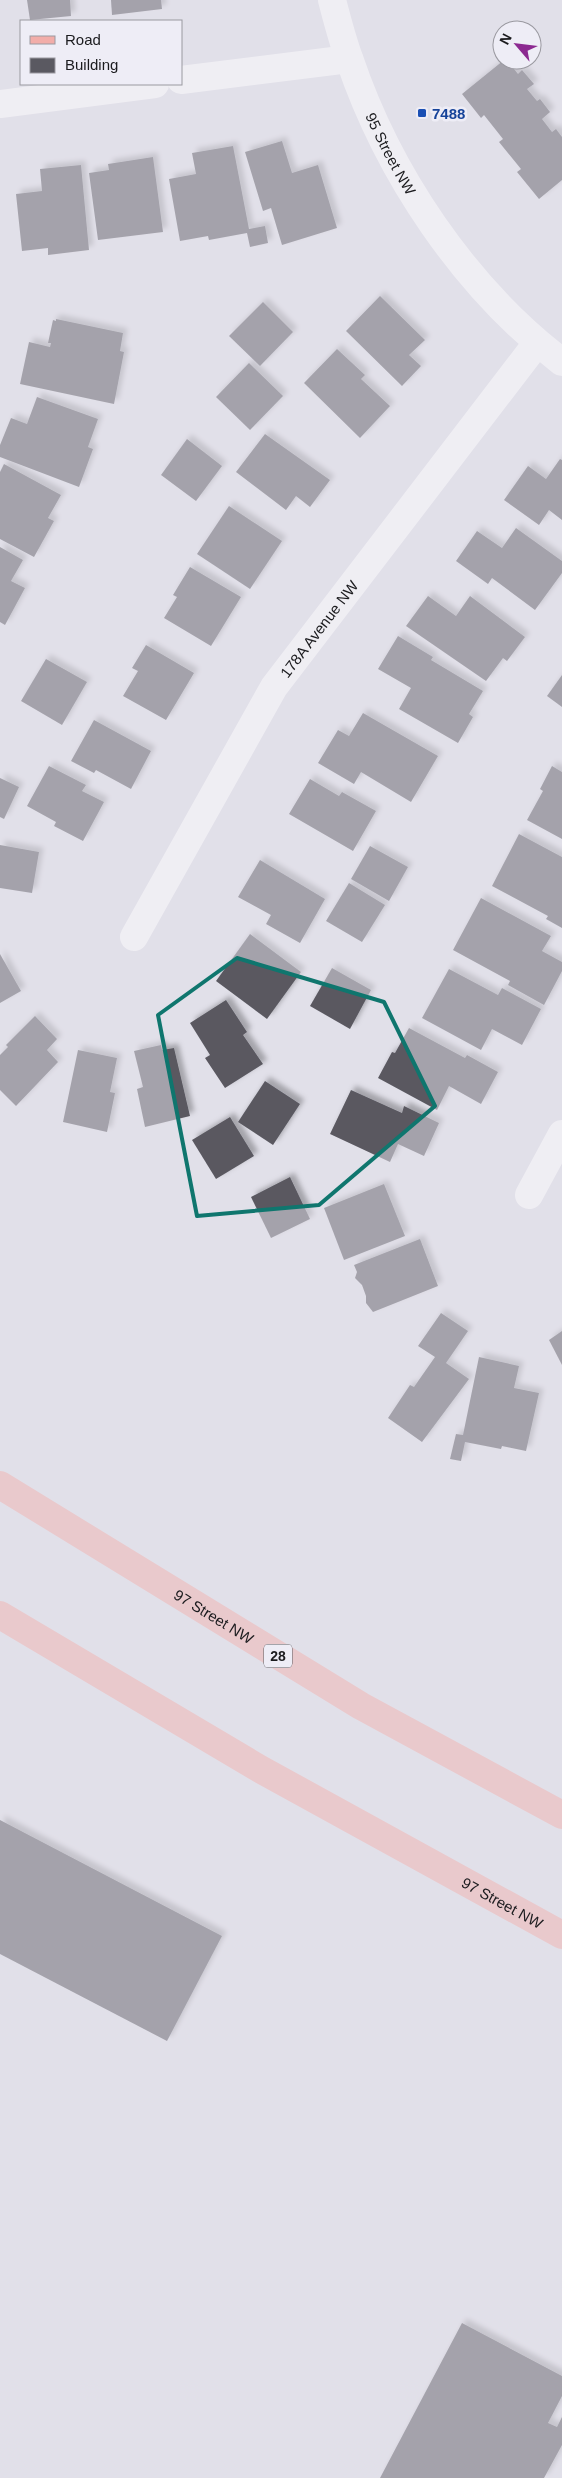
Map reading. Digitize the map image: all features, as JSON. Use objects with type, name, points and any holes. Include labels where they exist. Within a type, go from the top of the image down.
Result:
[{"type":"main road","name":"97 Street NW","points":[[0,1485],[361,1706],[562,1815]]},
{"type":"main road","name":"97 Street NW","points":[[0,1615],[260,1770],[562,1935]]},
{"type":"street","name":"95 Street NW","points":[[332,0],[349,59],[378,129],[416,198],[462,267],[537,343],[562,362]]},
{"type":"street","points":[[182,80],[349,59]]},
{"type":"street","points":[[0,104],[147,85]]},
{"type":"street","name":"178A Avenue NW","points":[[134,937],[274,686],[537,343]]},
{"type":"street","points":[[529,1195],[562,1134]]},
{"type":"highlighted area","points":[[237,958],[384,1002],[435,1106],[319,1205],[197,1216],[158,1015]]},
{"type":"building","points":[[27,0],[70,0],[71,16],[30,20]]},
{"type":"building","points":[[111,0],[161,0],[162,9],[112,15]]},
{"type":"building","points":[[492,70],[515,70],[518,74],[522,70],[534,84],[527,89],[537,101],[540,99],[550,112],[542,119],[552,132],[556,129],[562,137],[562,180],[539,199],[517,172],[521,169],[499,142],[503,139],[484,115],[481,118],[462,94]]},
{"type":"building","points":[[282,141],[292,173],[318,165],[337,228],[282,245],[271,208],[263,211],[245,152]]},
{"type":"building","points":[[233,146],[249,229],[265,226],[268,243],[250,247],[247,233],[209,240],[208,236],[180,241],[169,179],[196,174],[192,153]]},
{"type":"building","points":[[153,157],[163,232],[98,240],[89,173],[109,170],[108,164]]},
{"type":"building","points":[[81,165],[89,250],[48,255],[48,248],[22,251],[16,194],[42,191],[40,169]]},
{"type":"building","points":[[380,296],[425,340],[409,355],[421,366],[402,386],[346,331]]},
{"type":"building","points":[[263,302],[293,332],[260,366],[229,336]]},
{"type":"building","points":[[56,319],[123,333],[120,351],[124,352],[114,404],[20,384],[29,342],[50,347],[51,343],[48,343],[53,320],[56,321]]},
{"type":"building","points":[[337,349],[365,375],[361,379],[390,406],[360,438],[304,383]]},
{"type":"building","points":[[249,363],[283,396],[250,430],[216,397]]},
{"type":"building","points":[[37,397],[98,419],[88,447],[93,449],[79,487],[0,457],[0,445],[11,418],[27,424]]},
{"type":"building","points":[[265,434],[330,480],[310,507],[296,496],[286,510],[236,472]]},
{"type":"building","points":[[187,439],[222,466],[196,501],[161,475]]},
{"type":"building","points":[[560,459],[562,460],[562,520],[549,510],[539,525],[504,500],[528,466],[546,479]]},
{"type":"building","points":[[4,464],[61,495],[48,518],[54,521],[34,557],[0,539],[0,472]]},
{"type":"building","points":[[229,506],[282,541],[250,589],[197,554]]},
{"type":"building","points":[[516,528],[562,561],[562,573],[535,610],[492,578],[488,584],[456,561],[477,531],[502,548]]},
{"type":"building","points":[[0,547],[23,560],[11,581],[25,588],[5,625],[0,622]]},
{"type":"building","points":[[190,567],[241,597],[211,646],[164,618],[177,597],[173,595]]},
{"type":"building","points":[[428,596],[456,616],[470,596],[525,637],[507,661],[503,658],[486,681],[406,626]]},
{"type":"building","points":[[398,636],[433,657],[431,660],[483,691],[469,714],[473,717],[458,743],[399,709],[411,688],[378,669]]},
{"type":"building","points":[[146,645],[194,673],[166,720],[123,696],[138,671],[132,668]]},
{"type":"building","points":[[46,659],[87,682],[62,725],[21,701]]},
{"type":"building","points":[[562,675],[562,707],[547,696]]},
{"type":"building","points":[[363,713],[438,756],[411,802],[361,772],[354,784],[318,763],[338,730],[349,736]]},
{"type":"building","points":[[94,720],[151,751],[131,789],[96,770],[94,773],[71,761]]},
{"type":"building","points":[[49,766],[86,785],[82,791],[104,802],[83,841],[54,826],[56,822],[27,806]]},
{"type":"building","points":[[552,766],[562,772],[562,839],[527,820],[543,791],[540,789]]},
{"type":"building","points":[[0,778],[19,787],[4,819],[0,817]]},
{"type":"building","points":[[310,779],[339,796],[342,792],[376,811],[353,851],[289,814]]},
{"type":"building","points":[[519,834],[562,857],[562,928],[546,919],[548,916],[492,886]]},
{"type":"building","points":[[0,845],[39,852],[32,893],[0,888]]},
{"type":"building","points":[[370,846],[408,867],[389,901],[351,879]]},
{"type":"building","points":[[260,860],[325,899],[300,943],[266,924],[271,915],[238,897]]},
{"type":"building","points":[[349,883],[385,905],[362,942],[326,921]]},
{"type":"building","points":[[481,898],[551,936],[542,951],[562,962],[562,971],[544,1005],[508,985],[510,981],[453,950]]},
{"type":"building","points":[[250,934],[301,972],[267,1019],[216,981]]},
{"type":"building","points":[[0,954],[21,991],[0,1003]]},
{"type":"building","points":[[332,968],[371,990],[350,1029],[310,1006]]},
{"type":"building","points":[[449,969],[498,995],[502,988],[541,1009],[522,1045],[492,1029],[481,1050],[422,1018]]},
{"type":"building","points":[[226,1000],[247,1032],[243,1035],[263,1064],[225,1088],[205,1058],[210,1055],[190,1023]]},
{"type":"building","points":[[35,1016],[57,1039],[47,1050],[58,1062],[16,1106],[0,1090],[0,1055],[8,1047],[6,1045]]},
{"type":"building","points":[[409,1028],[465,1058],[467,1055],[498,1072],[481,1104],[449,1086],[437,1110],[378,1078],[392,1052],[395,1053]]},
{"type":"building","points":[[161,1045],[162,1050],[174,1048],[190,1116],[145,1127],[137,1089],[143,1087],[134,1051]]},
{"type":"building","points":[[78,1050],[117,1058],[110,1092],[115,1093],[107,1132],[63,1122]]},
{"type":"building","points":[[265,1081],[300,1104],[273,1145],[238,1122]]},
{"type":"building","points":[[351,1090],[402,1113],[404,1106],[439,1123],[424,1156],[398,1144],[390,1162],[330,1134]]},
{"type":"building","points":[[230,1117],[254,1156],[216,1179],[192,1140]]},
{"type":"building","points":[[290,1177],[310,1219],[271,1238],[251,1197]]},
{"type":"building","points":[[384,1184],[405,1236],[344,1260],[324,1208]]},
{"type":"building","points":[[420,1239],[438,1286],[373,1312],[366,1303],[366,1296],[362,1285],[355,1278],[357,1272],[354,1265]]},
{"type":"building","points":[[441,1313],[468,1331],[446,1363],[469,1379],[422,1442],[388,1418],[410,1385],[414,1387],[435,1357],[418,1346]]},
{"type":"building","points":[[562,1331],[562,1365],[549,1340]]},
{"type":"building","points":[[479,1357],[519,1366],[514,1388],[539,1393],[526,1451],[502,1446],[501,1449],[465,1442],[461,1461],[450,1459],[456,1434],[463,1435]]},
{"type":"building","points":[[0,1820],[222,1936],[167,2041],[0,1954]]},
{"type":"building","points":[[462,2323],[562,2376],[562,2396],[548,2423],[557,2427],[562,2417],[562,2445],[544,2478],[380,2478]]},
{"type":"place","name":"7488","points":[[422,113]]}]
